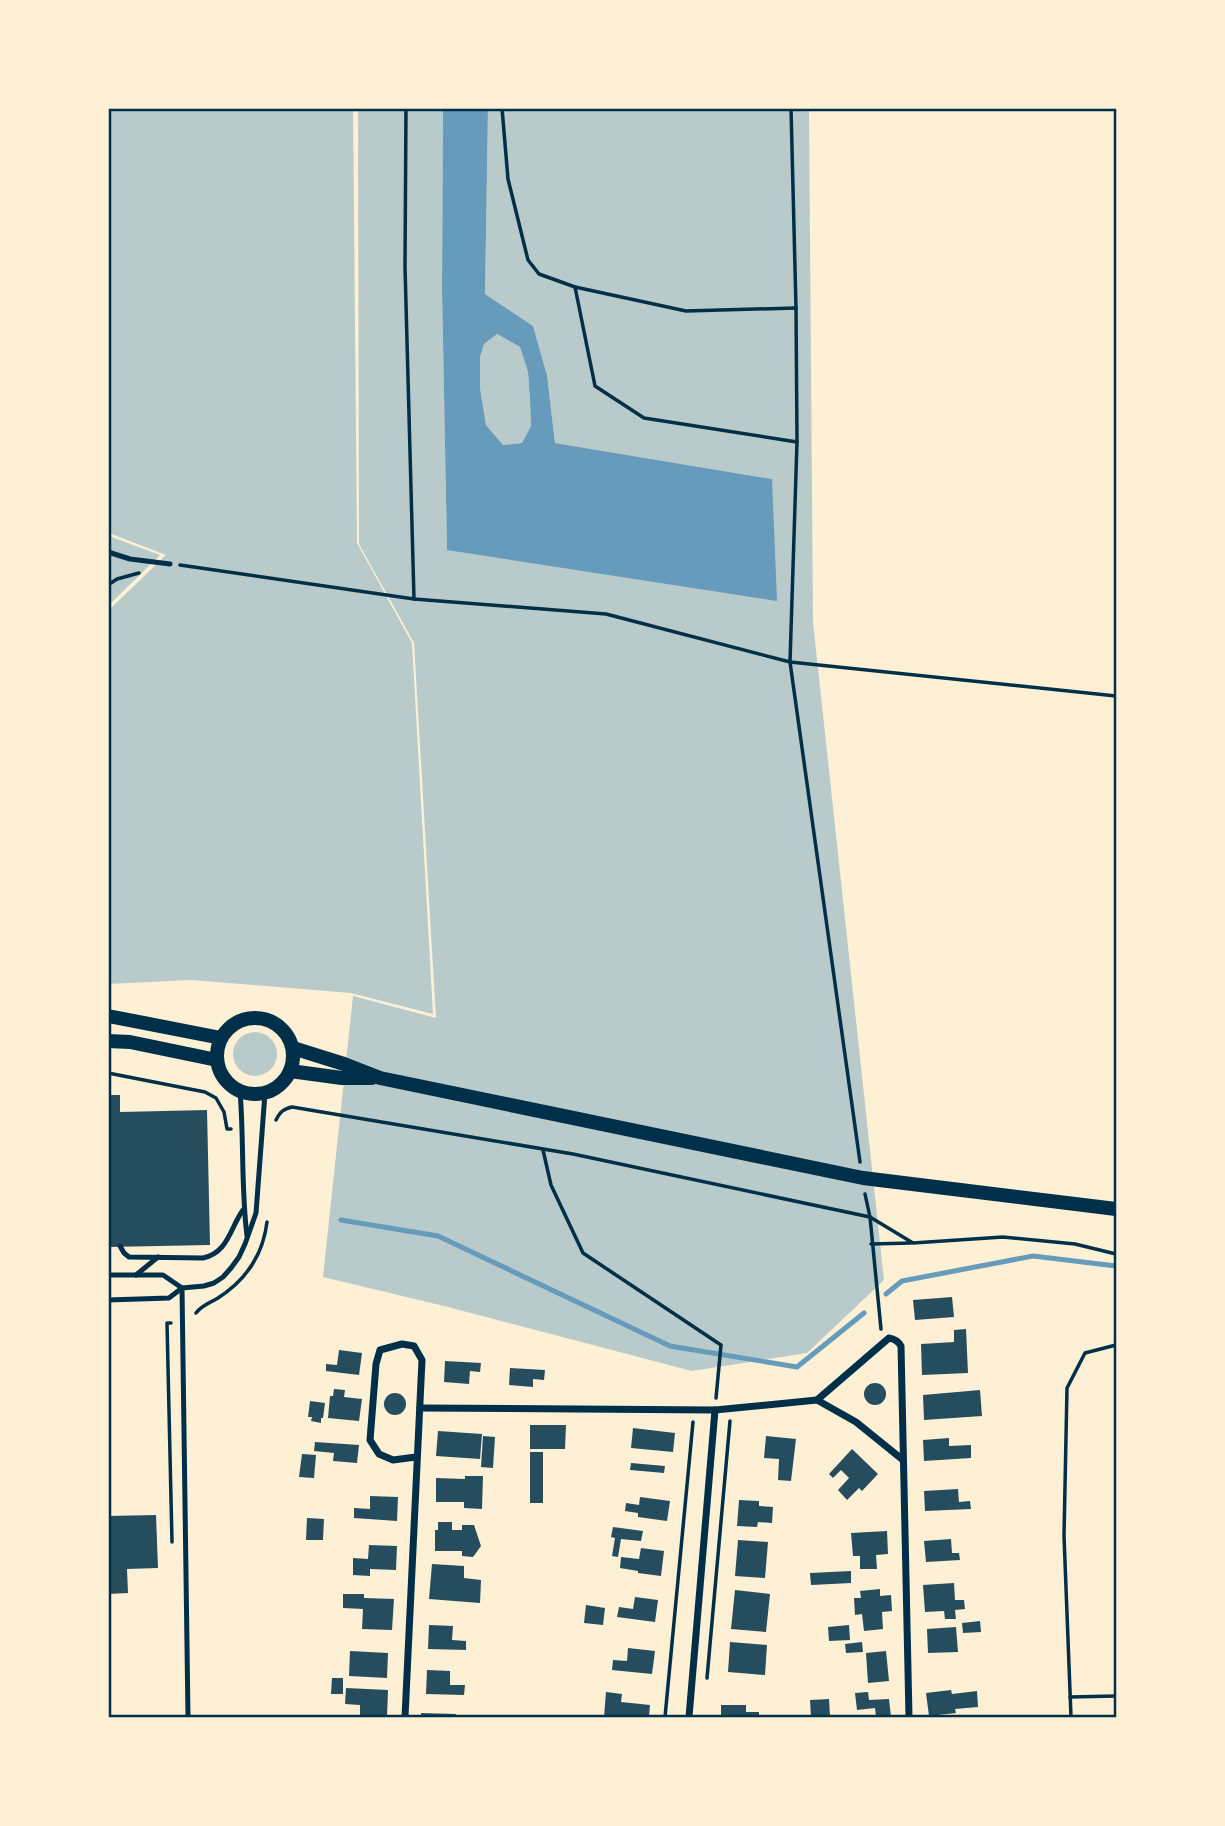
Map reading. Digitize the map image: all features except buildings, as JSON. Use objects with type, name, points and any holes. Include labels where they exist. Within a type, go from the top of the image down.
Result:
[{"type":"main road","points":[[108,1016],[221,1038]]},
{"type":"main road","points":[[249,1018],[272,1021],[289,1037],[293,1048],[290,1071],[284,1081],[265,1093],[240,1091],[229,1084],[221,1073],[217,1060],[221,1038],[228,1028],[249,1018]]},
{"type":"main road","points":[[108,1041],[130,1042],[217,1060]]},
{"type":"main road","points":[[293,1048],[380,1079]]},
{"type":"main road","points":[[290,1071],[342,1078],[380,1079],[863,1178],[1116,1209]]},
{"type":"street","points":[[817,1400],[889,1338],[895,1339],[901,1346],[909,1717]]},
{"type":"street","points":[[405,1717],[422,1360],[414,1346],[402,1344],[380,1350],[376,1364],[370,1440],[379,1454],[393,1460],[416,1457]]},
{"type":"street","points":[[420,1408],[715,1410],[817,1400],[856,1422],[904,1460]]},
{"type":"street","points":[[689,1717],[715,1410]]},
{"type":"lane","points":[[108,552],[170,564]]},
{"type":"lane","points":[[240,1091],[243,1210],[247,1239]]},
{"type":"lane","points":[[108,1300],[169,1298],[182,1288],[214,1283],[223,1277],[239,1257],[256,1213],[265,1093]]},
{"type":"lane","points":[[120,1246],[129,1257],[209,1257],[224,1246],[243,1210]]},
{"type":"lane","points":[[136,1275],[158,1257]]},
{"type":"lane","points":[[108,1275],[163,1275],[182,1288]]},
{"type":"lane","points":[[182,1288],[188,1717]]},
{"type":"path","points":[[406,108],[405,267],[414,599]]},
{"type":"path","points":[[502,108],[508,179],[528,260],[539,274],[575,287],[686,311],[796,308]]},
{"type":"path","points":[[791,108],[797,442],[790,662],[870,1217],[881,1344]]},
{"type":"path","points":[[575,287],[595,386],[644,418],[797,442]]},
{"type":"path","points":[[170,564],[414,599],[606,614],[790,662],[1116,696]]},
{"type":"path","points":[[108,584],[144,571]]},
{"type":"path","points":[[108,1073],[205,1092],[216,1098],[225,1118]]},
{"type":"path","points":[[275,1121],[285,1108],[292,1107],[573,1154],[870,1217],[913,1243]]},
{"type":"path","points":[[543,1150],[551,1185],[583,1253],[721,1345],[715,1410]]},
{"type":"path","points":[[172,1545],[167,1323],[193,1321],[196,1311],[242,1280],[258,1254],[268,1212]]},
{"type":"path","points":[[872,1244],[1003,1237],[1074,1244],[1116,1254]]},
{"type":"path","points":[[1072,1717],[1064,1536],[1067,1388],[1084,1353],[1116,1345]]},
{"type":"path","points":[[707,1677],[732,1408]]},
{"type":"path","points":[[666,1717],[693,1417]]},
{"type":"path","points":[[1070,1696],[1116,1696]]},
{"type":"shaded area","points":[[109,109],[353,109],[357,543],[412,643],[433,1014],[351,993],[191,980],[109,984],[108,611],[166,555],[109,533]]},
{"type":"shaded area","points":[[358,109],[443,109],[442,289],[447,550],[772,479],[555,443],[547,375],[533,326],[485,294],[488,109],[809,109],[813,622],[884,1280],[807,1353],[692,1371],[323,1277],[353,996],[436,1018],[414,643],[359,544]]},
{"type":"shaded area","points":[[497,334],[520,347],[528,372],[531,426],[522,443],[503,445],[486,425],[480,388],[480,357],[484,344]]},
{"type":"shaded area","points":[[109,536],[160,555],[109,605]]},
{"type":"shaded area","points":[[255,1032],[271,1038],[277,1054],[271,1070],[255,1076],[239,1070],[233,1054],[239,1038]]},
{"type":"water","points":[[443,109],[488,109],[485,294],[533,326],[547,375],[555,443],[772,479],[777,601],[447,550],[442,289]],"holes":[[[497,334],[520,347],[528,372],[531,426],[522,443],[503,445],[486,425],[480,388],[480,357],[484,344]]]},
{"type":"waterway","points":[[341,1220],[438,1236],[670,1346],[797,1367],[864,1313]]},
{"type":"waterway","points":[[886,1294],[902,1281],[1033,1256],[1116,1266]]}]
